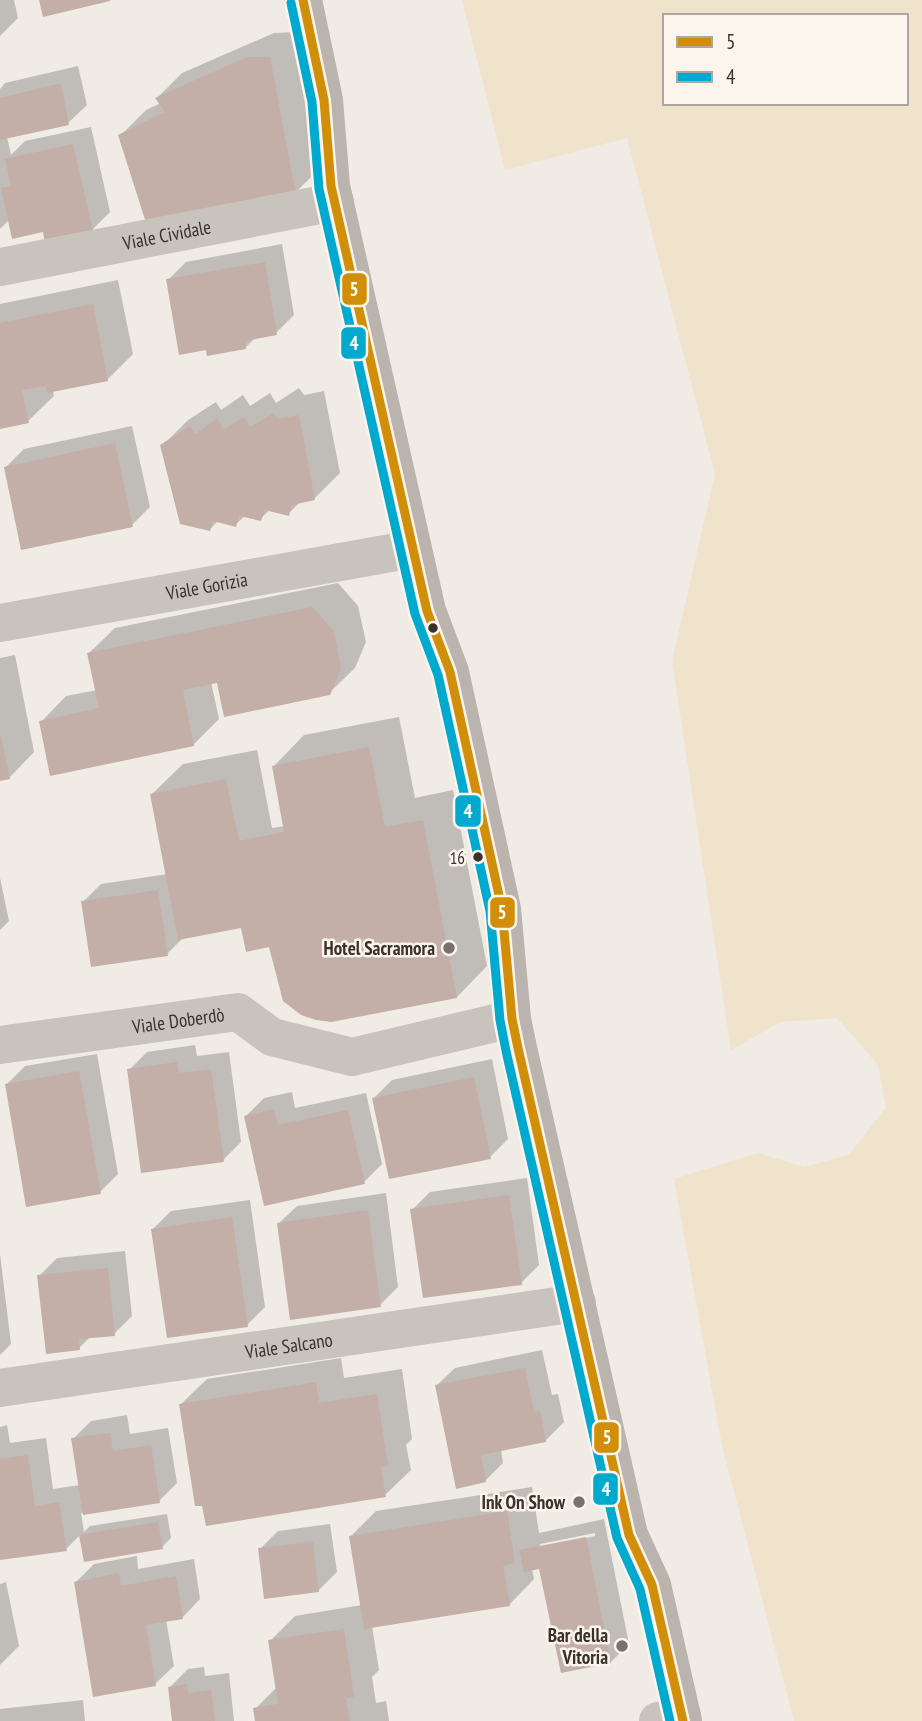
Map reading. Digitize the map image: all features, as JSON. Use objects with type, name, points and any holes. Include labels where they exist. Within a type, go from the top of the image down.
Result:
[{"type":"street","points":[[303,0],[324,100],[335,202],[427,611],[450,672],[502,909],[512,1019],[629,1535],[652,1585],[674,1719]]},
{"type":"street","name":"Viale Cividale","points":[[0,267],[335,202]]},
{"type":"street","name":"Viale Gorizia","points":[[0,623],[413,549]]},
{"type":"street","name":"Viale Doberdò","points":[[0,1045],[238,1012],[272,1037],[352,1057],[512,1019]]},
{"type":"street","name":"Viale Salcano","points":[[0,1388],[577,1303]]},
{"type":"sand","points":[[462,0],[922,0],[922,1721],[794,1721],[722,1446],[674,1179],[758,1153],[804,1167],[849,1155],[886,1107],[878,1065],[837,1018],[780,1022],[731,1050],[672,661],[715,474],[627,138],[505,170]]},
{"type":"building","points":[[39,0],[110,0],[110,1],[43,17]]},
{"type":"building","points":[[247,57],[270,57],[296,195],[147,226],[118,135],[165,112],[155,98]]},
{"type":"building","points":[[61,83],[69,125],[0,140],[0,98]]},
{"type":"building","points":[[73,144],[93,231],[45,243],[43,232],[12,239],[1,188],[11,186],[5,159]]},
{"type":"building","points":[[265,262],[277,335],[245,341],[246,349],[207,356],[206,350],[179,355],[166,279]]},
{"type":"building","points":[[93,304],[108,381],[47,393],[46,386],[22,390],[29,423],[0,429],[0,323]]},
{"type":"building","points":[[273,413],[278,419],[299,415],[315,500],[292,505],[289,516],[265,510],[261,521],[239,516],[236,527],[213,521],[210,531],[180,524],[160,445],[190,426],[195,434],[217,419],[224,430],[244,417],[250,427]]},
{"type":"building","points":[[115,443],[133,527],[21,550],[4,467]]},
{"type":"building","points":[[312,607],[334,631],[341,669],[330,695],[224,717],[217,683],[183,690],[194,746],[50,776],[39,721],[99,708],[87,653]]},
{"type":"building","points":[[0,737],[10,779],[0,781]]},
{"type":"building","points":[[369,747],[385,827],[423,820],[457,998],[331,1022],[316,1020],[301,1015],[283,1001],[269,947],[246,952],[241,928],[178,940],[150,794],[226,779],[239,841],[284,832],[272,766]]},
{"type":"building","points":[[158,890],[168,956],[91,967],[81,901]]},
{"type":"building","points":[[177,1062],[179,1073],[211,1069],[224,1162],[141,1173],[127,1069]]},
{"type":"building","points":[[79,1071],[101,1194],[26,1207],[5,1084]]},
{"type":"building","points":[[474,1077],[491,1159],[389,1179],[372,1098]]},
{"type":"building","points":[[274,1109],[278,1125],[348,1110],[365,1184],[264,1206],[244,1116]]},
{"type":"building","points":[[509,1195],[522,1285],[423,1298],[410,1209]]},
{"type":"building","points":[[368,1210],[381,1307],[290,1320],[277,1223]]},
{"type":"building","points":[[232,1217],[248,1327],[167,1338],[151,1229]]},
{"type":"building","points":[[108,1268],[115,1336],[79,1339],[80,1350],[46,1354],[37,1275]]},
{"type":"building","points":[[525,1368],[534,1412],[540,1411],[546,1442],[481,1455],[486,1482],[456,1489],[435,1385]]},
{"type":"building","points":[[316,1382],[319,1403],[377,1394],[388,1466],[381,1467],[386,1497],[206,1526],[202,1506],[195,1506],[179,1404]]},
{"type":"building","points":[[110,1433],[113,1451],[151,1445],[160,1503],[83,1515],[71,1438]]},
{"type":"building","points":[[28,1455],[35,1506],[59,1502],[67,1551],[0,1560],[0,1459]]},
{"type":"building","points":[[507,1511],[515,1563],[503,1566],[510,1606],[364,1629],[349,1536]]},
{"type":"building","points":[[158,1522],[163,1549],[84,1562],[79,1535]]},
{"type":"building","points":[[586,1537],[611,1663],[561,1673],[539,1569],[524,1572],[519,1550]]},
{"type":"building","points":[[313,1542],[319,1592],[264,1599],[258,1548]]},
{"type":"building","points":[[119,1573],[121,1586],[176,1576],[183,1619],[146,1625],[156,1686],[93,1697],[74,1582]]},
{"type":"building","points":[[344,1629],[354,1697],[346,1698],[350,1721],[255,1721],[253,1708],[278,1704],[268,1640]]},
{"type":"building","points":[[187,1684],[188,1693],[211,1690],[215,1721],[172,1721],[168,1687]]},
{"type":"transit line","name":"5","points":[[303,0],[324,100],[331,186],[427,611],[450,672],[502,909],[512,1019],[518,1048],[629,1535],[652,1585],[683,1721]]},
{"type":"transit line","name":"4","points":[[291,3],[312,102],[319,189],[415,614],[438,675],[490,911],[500,1020],[506,1051],[617,1538],[640,1589],[670,1721]]},
{"type":"place","name":"16","points":[[478,857]]},
{"type":"place","name":"Hotel Sacramora","points":[[449,948]]},
{"type":"place","name":"Ink On Show","points":[[579,1502]]},
{"type":"place","name":"Bar della Vitoria","points":[[622,1646]]}]
